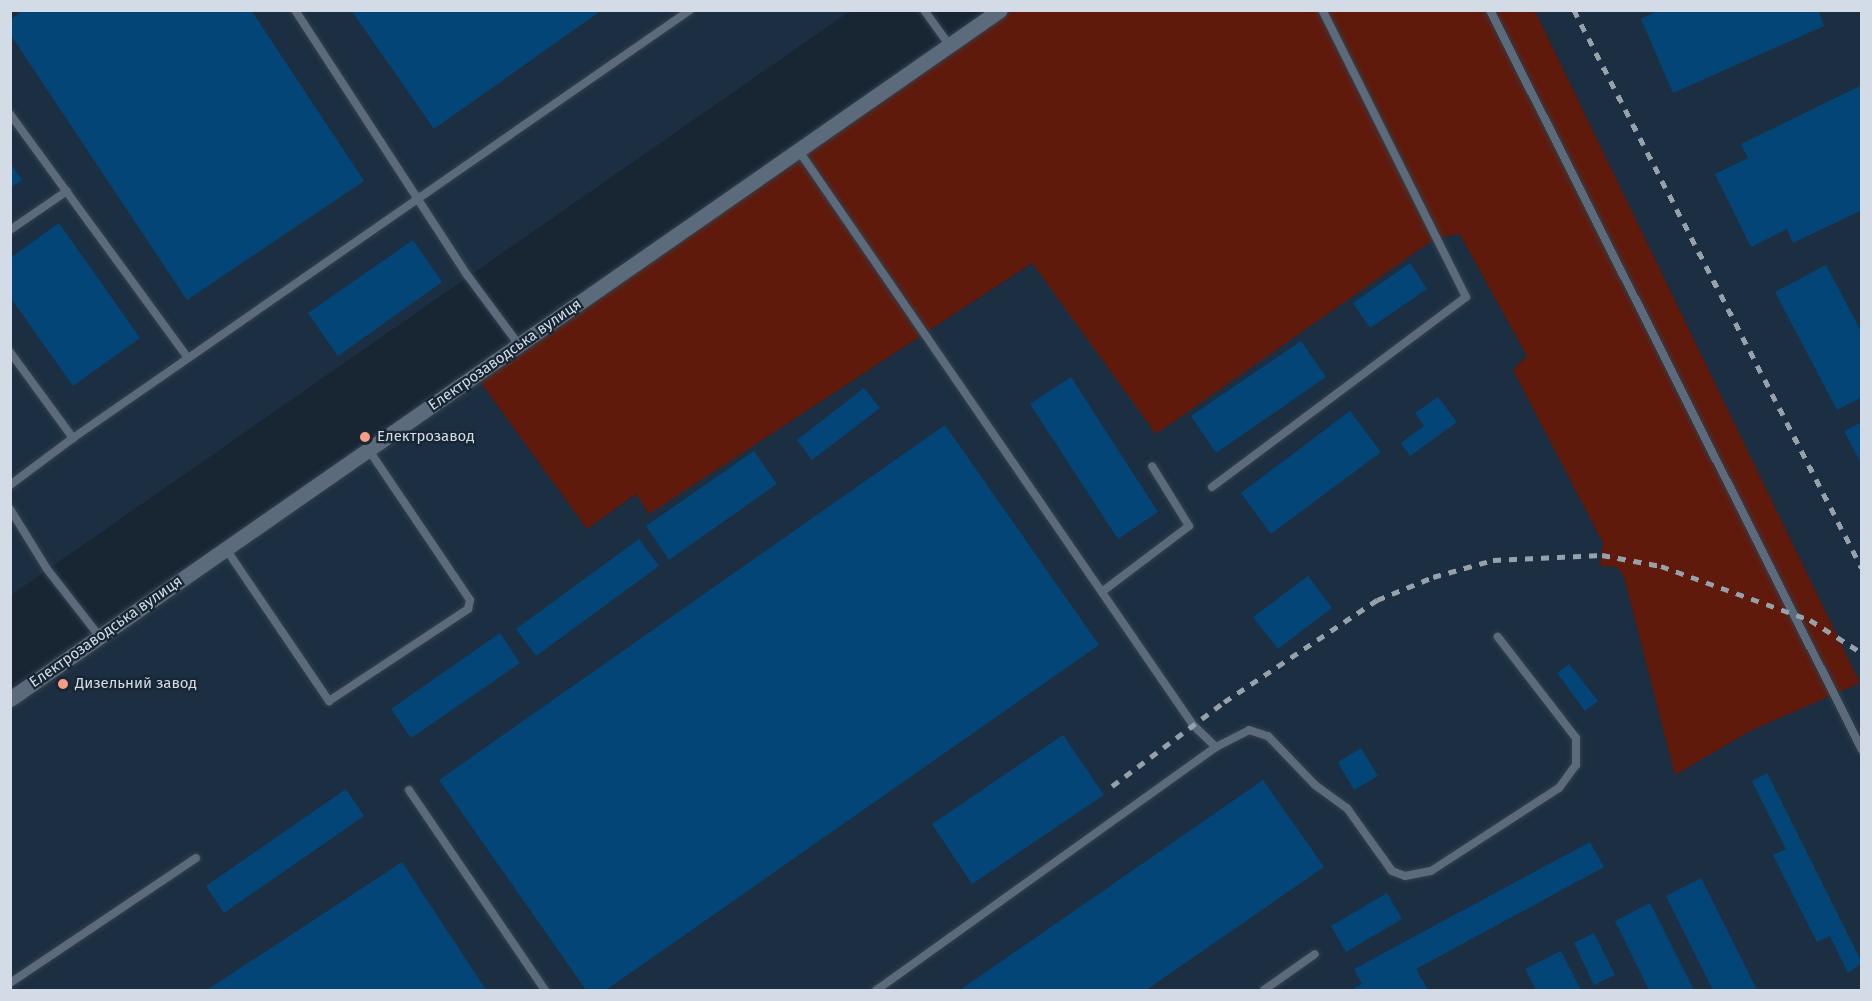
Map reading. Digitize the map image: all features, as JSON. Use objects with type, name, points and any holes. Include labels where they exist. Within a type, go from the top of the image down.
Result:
[{"type":"main road","name":"Електрозаводська вулиця","points":[[10,699],[1000,10]]},
{"type":"lane","points":[[295,10],[419,196],[468,276],[519,345]]},
{"type":"lane","points":[[10,485],[73,438],[419,196],[690,10]]},
{"type":"lane","points":[[924,10],[950,46]]},
{"type":"lane","points":[[1212,487],[1467,297],[1322,10]]},
{"type":"lane","points":[[1490,10],[1797,614],[1862,750]]},
{"type":"lane","points":[[10,114],[188,358]]},
{"type":"lane","points":[[799,151],[1193,725],[1216,747]]},
{"type":"lane","points":[[10,230],[67,191]]},
{"type":"lane","points":[[10,352],[73,438]]},
{"type":"lane","points":[[226,549],[329,701],[468,609],[470,600],[369,450]]},
{"type":"lane","points":[[1103,591],[1189,526],[1152,466]]},
{"type":"lane","points":[[10,509],[47,569],[100,637]]},
{"type":"lane","points":[[876,990],[1216,747],[1249,730],[1268,736],[1308,778],[1347,808],[1392,872],[1405,876],[1431,871],[1559,788],[1576,765],[1576,738],[1498,637]]},
{"type":"lane","points":[[410,790],[545,990]]},
{"type":"lane","points":[[10,983],[196,858]]},
{"type":"lane","points":[[1264,990],[1315,954]]},
{"type":"shaded area","points":[[11,11],[850,11],[11,595]]},
{"type":"shaded area","points":[[1000,11],[1535,11],[1860,683],[1750,731],[1675,775],[1624,577],[1617,567],[1600,566],[1603,543],[1513,370],[1527,356],[1459,233],[1433,240],[1156,434],[1032,263],[649,514],[636,494],[587,529],[476,376]]},
{"type":"shaded area","points":[[1535,11],[1861,11],[1861,990],[11,990],[10,699],[476,376],[587,529],[637,494],[648,514],[1033,263],[1157,433],[1433,240],[1459,233],[1527,356],[1513,370],[1603,543],[1600,565],[1617,567],[1624,577],[1675,775],[1750,731],[1860,683]]},
{"type":"building","points":[[24,10],[251,10],[364,181],[187,300],[10,34],[10,20]]},
{"type":"building","points":[[351,10],[602,10],[434,129]]},
{"type":"building","points":[[1660,10],[1818,10],[1824,26],[1673,93],[1641,19]]},
{"type":"building","points":[[1862,85],[1862,210],[1793,243],[1787,229],[1751,247],[1715,174],[1748,158],[1741,144]]},
{"type":"building","points":[[10,163],[22,180],[10,188]]},
{"type":"building","points":[[59,223],[140,338],[73,386],[10,297],[10,258]]},
{"type":"building","points":[[413,240],[442,282],[338,356],[308,313]]},
{"type":"building","points":[[1410,263],[1427,289],[1370,328],[1353,303]]},
{"type":"building","points":[[1826,265],[1862,333],[1862,397],[1837,410],[1775,292]]},
{"type":"building","points":[[1301,341],[1326,377],[1216,453],[1191,416]]},
{"type":"building","points":[[1071,377],[1158,512],[1118,539],[1030,404]]},
{"type":"building","points":[[864,388],[880,408],[812,460],[797,440]]},
{"type":"building","points":[[1438,397],[1457,422],[1410,456],[1401,443],[1424,426],[1415,413]]},
{"type":"building","points":[[1350,411],[1381,452],[1271,534],[1241,493]]},
{"type":"building","points":[[1862,422],[1862,465],[1844,431]]},
{"type":"building","points":[[945,425],[1099,645],[606,990],[586,990],[439,780]]},
{"type":"building","points":[[754,451],[777,484],[669,560],[646,526]]},
{"type":"building","points":[[639,539],[659,566],[536,656],[516,629]]},
{"type":"building","points":[[1308,576],[1332,608],[1278,649],[1253,617]]},
{"type":"building","points":[[500,633],[520,663],[411,738],[391,709]]},
{"type":"building","points":[[1569,664],[1598,701],[1585,711],[1557,673]]},
{"type":"building","points":[[1063,735],[1104,795],[972,884],[932,824]]},
{"type":"building","points":[[1361,748],[1378,776],[1354,790],[1338,762]]},
{"type":"building","points":[[1767,773],[1862,963],[1848,973],[1830,936],[1817,942],[1773,855],[1786,849],[1752,781]]},
{"type":"building","points":[[1263,780],[1324,867],[1146,990],[960,990]]},
{"type":"building","points":[[346,789],[364,816],[224,913],[206,886]]},
{"type":"building","points":[[1590,842],[1604,867],[1416,969],[1428,990],[1350,990],[1362,984],[1354,969]]},
{"type":"building","points":[[402,862],[486,990],[207,990]]},
{"type":"building","points":[[1701,878],[1757,990],[1713,990],[1666,896]]},
{"type":"building","points":[[1387,893],[1402,919],[1346,952],[1331,926]]},
{"type":"building","points":[[1650,903],[1694,990],[1649,990],[1615,921]]},
{"type":"building","points":[[1594,933],[1615,975],[1594,985],[1574,943]]},
{"type":"building","points":[[1561,951],[1581,990],[1536,990],[1525,969]]},
{"type":"railway","points":[[1574,10],[1862,568]]},
{"type":"railway","points":[[1112,786],[1224,702],[1377,600],[1433,577],[1493,560],[1602,555],[1661,566],[1810,620],[1862,653]]},
{"type":"place","name":"Електрозавод","points":[[365,437]]},
{"type":"place","name":"Дизельний завод","points":[[63,684]]}]
